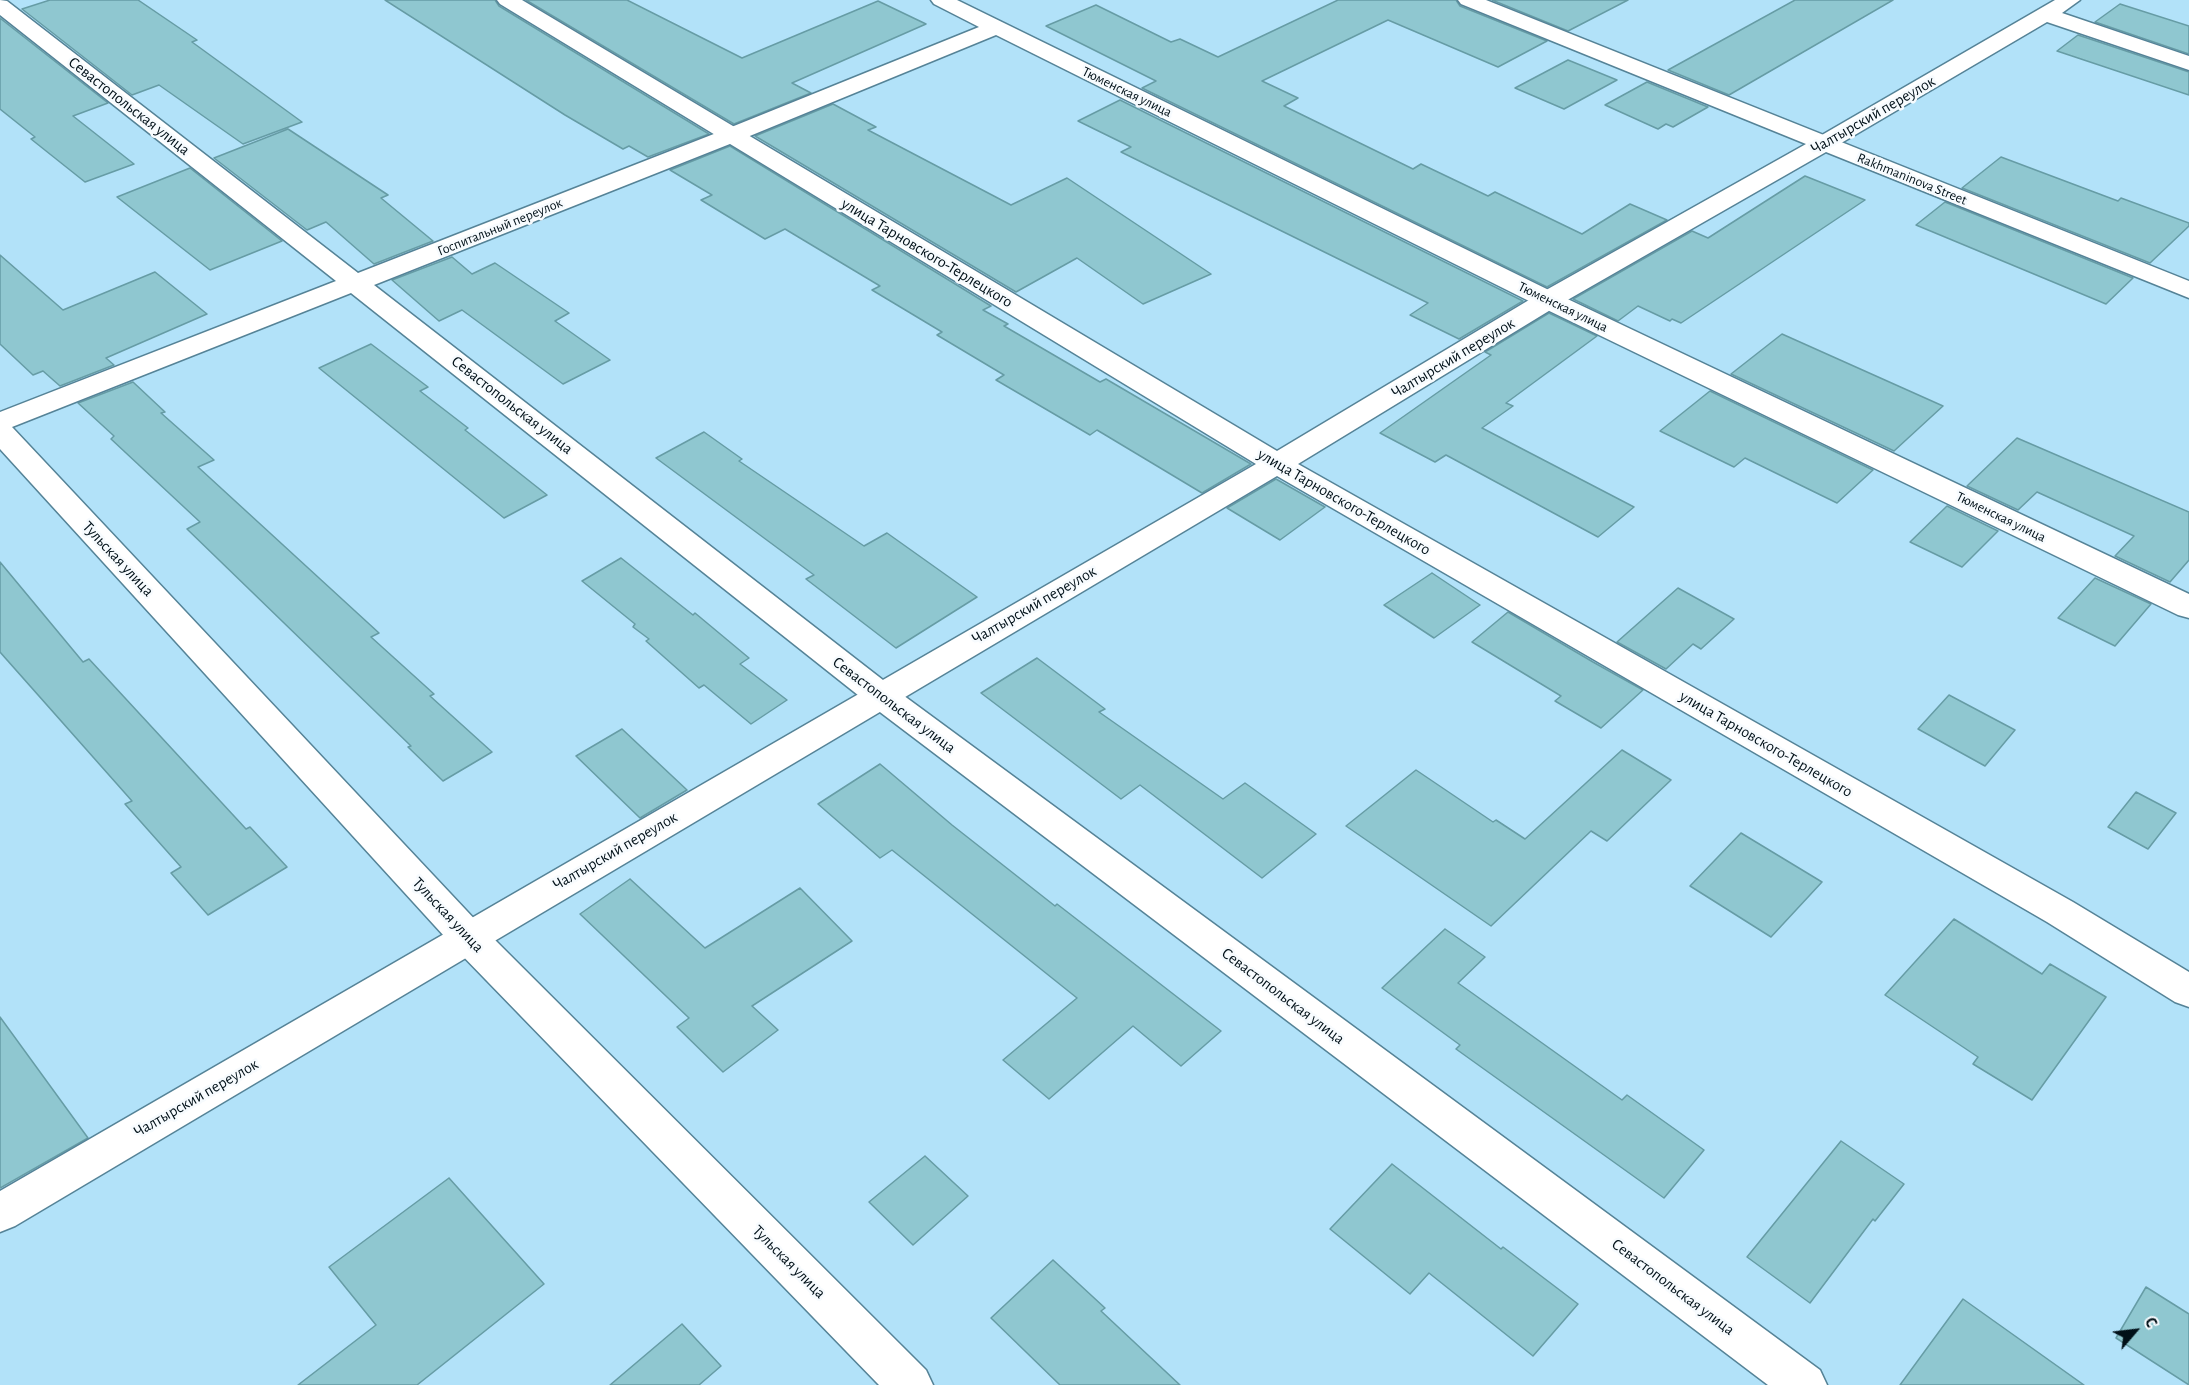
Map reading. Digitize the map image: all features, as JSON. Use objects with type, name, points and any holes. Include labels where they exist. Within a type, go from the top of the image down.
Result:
[{"type":"street","name":"улица Тарновского-Терлецкого","points":[[507,0],[1276,464],[2060,912],[2189,991]]},
{"type":"street","name":"Тюменская улица","points":[[941,0],[1548,300],[2189,607]]},
{"type":"street","name":"Rakhmaninova Street","points":[[1468,0],[2189,290]]},
{"type":"street","name":"Чалтырский переулок","points":[[0,1213],[1276,464],[1548,300],[2070,0]]},
{"type":"street","name":"Севастопольская улица","points":[[0,5],[880,695],[1804,1385]]},
{"type":"street","points":[[2047,15],[2189,63]]},
{"type":"street","name":"Госпитальный переулок","points":[[0,422],[357,284],[998,27]]},
{"type":"street","name":"Тульская улица","points":[[0,432],[468,937],[910,1385]]},
{"type":"building","points":[[50,0],[138,0],[197,40],[192,42],[302,122],[243,144],[159,85],[132,95],[22,9]]},
{"type":"building","points":[[385,0],[495,0],[499,6],[709,134],[648,157],[629,146],[623,149],[565,115]]},
{"type":"building","points":[[526,0],[627,0],[742,58],[878,1],[926,24],[792,83],[811,93],[734,124]]},
{"type":"building","points":[[1338,0],[1456,0],[1460,6],[1547,41],[1498,67],[1388,20],[1262,81],[1298,98],[1284,106],[1413,169],[1421,164],[1488,196],[1495,192],[1582,234],[1630,204],[1667,220],[1547,287],[1142,88],[1156,81],[1046,26],[1096,5],[1171,42],[1180,39],[1218,57]]},
{"type":"building","points":[[1492,0],[1628,0],[1568,31]]},
{"type":"building","points":[[1795,0],[1893,0],[1729,95],[1668,70]]},
{"type":"building","points":[[2120,4],[2189,26],[2189,54],[2095,22]]},
{"type":"building","points":[[0,18],[108,103],[73,116],[134,164],[85,182],[31,139],[35,137],[0,109]]},
{"type":"building","points":[[2078,35],[2189,72],[2189,95],[2057,51]]},
{"type":"building","points":[[1568,60],[1617,80],[1564,109],[1515,88]]},
{"type":"building","points":[[1647,82],[1708,107],[1673,127],[1666,124],[1658,129],[1605,105]]},
{"type":"building","points":[[1120,100],[1523,301],[1459,339],[1410,315],[1428,303],[1121,152],[1131,147],[1078,121]]},
{"type":"building","points":[[833,104],[876,127],[868,130],[1011,205],[1067,178],[1211,274],[1143,304],[1077,258],[1016,292],[755,136]]},
{"type":"building","points":[[288,129],[388,195],[381,198],[433,241],[374,264],[326,222],[307,230],[214,158]]},
{"type":"building","points":[[730,146],[991,306],[983,310],[1008,324],[1004,326],[1100,382],[1106,379],[1251,464],[1202,493],[1097,430],[1090,435],[996,380],[1004,375],[937,335],[942,332],[872,290],[880,286],[785,229],[765,239],[701,200],[712,195],[670,170]]},
{"type":"building","points":[[2001,157],[2118,201],[2121,198],[2189,223],[2189,226],[2150,263],[1962,188]]},
{"type":"building","points":[[190,168],[282,241],[210,270],[117,197]]},
{"type":"building","points":[[1805,176],[1865,200],[1681,323],[1672,319],[1670,321],[1638,306],[1618,321],[1573,299],[1692,231],[1708,238]]},
{"type":"building","points":[[1945,202],[2133,278],[2106,304],[1916,225]]},
{"type":"building","points":[[0,255],[63,310],[155,272],[207,314],[106,358],[114,365],[60,386],[43,371],[33,375],[0,344]]},
{"type":"building","points":[[452,257],[472,274],[495,263],[569,313],[555,321],[610,360],[563,384],[462,310],[439,321],[392,280]]},
{"type":"building","points":[[1549,313],[1597,336],[1506,403],[1513,406],[1482,428],[1634,507],[1598,537],[1446,455],[1435,462],[1380,433],[1491,355],[1485,352]]},
{"type":"building","points":[[1782,334],[1943,406],[1894,451],[1731,374]]},
{"type":"building","points":[[371,344],[428,387],[420,391],[547,495],[504,518],[319,368]]},
{"type":"building","points":[[133,382],[165,412],[161,413],[214,460],[198,467],[379,633],[371,637],[434,694],[430,696],[492,752],[443,781],[408,747],[411,746],[187,529],[200,522],[111,439],[114,436],[78,403]]},
{"type":"building","points":[[1710,391],[1873,470],[1837,503],[1745,458],[1734,467],[1660,431]]},
{"type":"building","points":[[704,432],[742,459],[739,461],[864,546],[887,533],[977,597],[896,648],[806,579],[814,575],[656,458]]},
{"type":"building","points":[[2017,438],[2189,512],[2189,560],[2170,582],[2115,556],[2134,536],[2037,492],[2018,510],[1967,486]]},
{"type":"building","points":[[1276,479],[1325,507],[1280,540],[1227,508]]},
{"type":"building","points":[[1947,506],[1998,531],[1962,567],[1910,542]]},
{"type":"building","points":[[621,558],[693,615],[695,613],[749,658],[740,664],[787,700],[751,724],[704,685],[699,688],[646,641],[649,639],[633,627],[635,624],[582,581]]},
{"type":"building","points":[[0,562],[83,662],[89,659],[246,829],[250,827],[287,867],[208,915],[171,873],[181,867],[125,804],[132,801],[0,652]]},
{"type":"building","points":[[1432,573],[1480,605],[1434,638],[1384,605]]},
{"type":"building","points":[[2095,578],[2151,604],[2115,646],[2058,618]]},
{"type":"building","points":[[1678,588],[1734,619],[1701,649],[1693,644],[1666,669],[1617,642]]},
{"type":"building","points":[[1508,612],[1643,690],[1601,728],[1555,701],[1561,696],[1472,642]]},
{"type":"building","points":[[1037,658],[1105,709],[1099,712],[1223,799],[1245,783],[1316,834],[1262,878],[1140,785],[1121,799],[981,693]]},
{"type":"building","points":[[1949,695],[2015,730],[1985,766],[1918,729]]},
{"type":"building","points":[[622,729],[687,790],[640,818],[576,756]]},
{"type":"building","points":[[1622,750],[1671,780],[1607,841],[1591,831],[1491,926],[1346,826],[1416,770],[1493,822],[1496,820],[1525,839]]},
{"type":"building","points":[[880,764],[952,825],[1055,906],[1057,904],[1221,1031],[1181,1066],[1133,1026],[1049,1099],[1003,1060],[1077,998],[892,850],[880,858],[818,804]]},
{"type":"building","points":[[2136,792],[2176,813],[2148,849],[2108,827]]},
{"type":"building","points":[[1741,833],[1822,882],[1771,937],[1690,886]]},
{"type":"building","points":[[630,879],[705,948],[800,888],[852,941],[752,1006],[778,1030],[723,1072],[677,1027],[689,1018],[580,914]]},
{"type":"building","points":[[1954,919],[2042,974],[2050,964],[2106,997],[2032,1100],[1973,1064],[1978,1057],[1885,995]]},
{"type":"building","points":[[1445,929],[1485,957],[1458,983],[1622,1100],[1627,1095],[1704,1150],[1664,1198],[1456,1049],[1460,1045],[1382,988]]},
{"type":"building","points":[[0,1017],[88,1138],[0,1188]]},
{"type":"building","points":[[1841,1141],[1904,1184],[1875,1221],[1873,1219],[1810,1303],[1747,1257]]},
{"type":"building","points":[[925,1156],[968,1196],[913,1245],[869,1202]]},
{"type":"building","points":[[1392,1164],[1501,1249],[1503,1247],[1578,1304],[1533,1356],[1429,1273],[1410,1294],[1330,1229]]},
{"type":"building","points":[[449,1178],[544,1284],[417,1385],[298,1385],[376,1325],[329,1267]]},
{"type":"building","points":[[1053,1260],[1105,1308],[1101,1311],[1180,1385],[1060,1385],[991,1318]]},
{"type":"building","points":[[2146,1287],[2189,1314],[2189,1385],[2116,1338]]},
{"type":"building","points":[[1963,1299],[2084,1385],[1900,1385]]},
{"type":"building","points":[[682,1324],[721,1366],[699,1385],[610,1385]]}]
